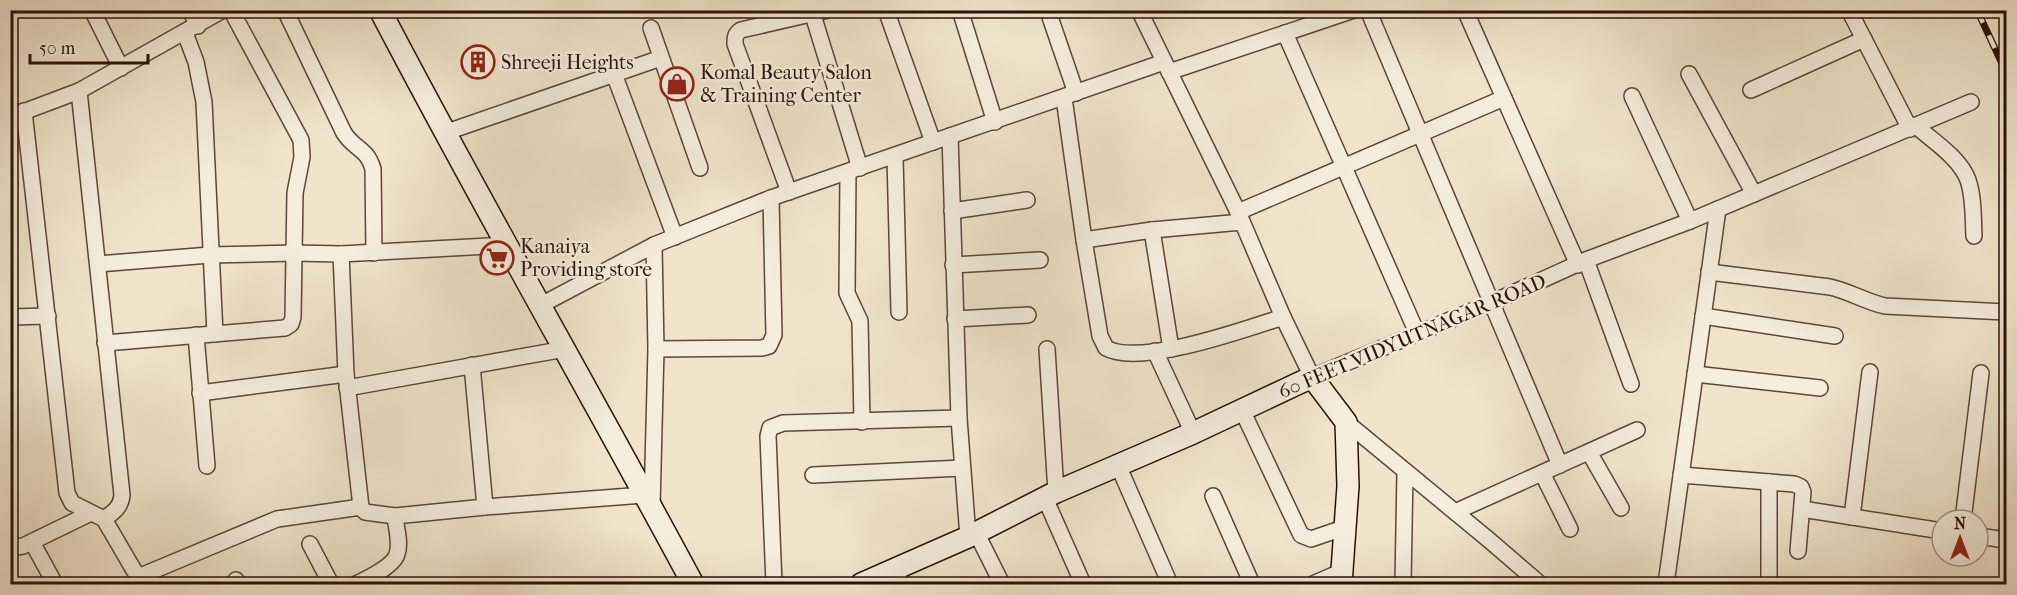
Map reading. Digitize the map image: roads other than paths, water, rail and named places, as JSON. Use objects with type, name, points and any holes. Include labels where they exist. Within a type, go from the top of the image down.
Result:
[{"type":"street","points":[[92,10],[121,68]]},
{"type":"street","points":[[190,10],[196,62],[204,102],[215,334]]},
{"type":"street","points":[[223,10],[79,91],[17,114],[48,316],[67,493],[72,503],[98,516],[111,528],[140,581],[277,519],[361,507]]},
{"type":"street","points":[[105,343],[285,328],[291,324],[295,193],[302,157],[301,140],[231,10]]},
{"type":"street","points":[[285,10],[344,133],[370,159],[373,169],[374,253]]},
{"type":"street","points":[[380,10],[444,133],[541,305],[693,585]]},
{"type":"street","points":[[886,10],[933,142]]},
{"type":"street","points":[[960,10],[995,122]]},
{"type":"street","points":[[1140,10],[1240,217],[1283,317],[1312,377],[1346,422],[1539,584]]},
{"type":"street","points":[[541,305],[654,245],[771,198],[1070,96],[1285,33],[1354,10]]},
{"type":"street","points":[[1368,10],[1560,465]]},
{"type":"street","points":[[1465,10],[1582,263],[1631,384]]},
{"type":"street","points":[[1849,10],[1913,128],[1954,160],[1967,178],[1973,205],[1974,236]]},
{"type":"street","points":[[789,192],[735,44],[735,38],[736,33],[741,30],[821,13],[854,170],[847,293],[860,321],[861,422]]},
{"type":"street","points":[[1050,17],[1070,96],[1084,240],[1100,336],[1106,348],[1119,353],[1171,349],[1206,342],[1283,317]]},
{"type":"street","points":[[651,27],[700,168]]},
{"type":"street","points":[[1285,33],[1418,333]]},
{"type":"street","points":[[1751,90],[1864,39]]},
{"type":"street","points":[[444,133],[661,58]]},
{"type":"street","points":[[614,74],[675,237]]},
{"type":"street","points":[[1689,75],[1754,194]]},
{"type":"street","points":[[10,548],[23,546],[118,509],[122,501],[79,91]]},
{"type":"street","points":[[1632,96],[1690,221]]},
{"type":"street","points":[[1084,240],[1240,217],[1343,166],[1504,98]]},
{"type":"street","name":"60 FEET VIDYUTNAGAR ROAD","points":[[861,585],[898,577],[972,535],[1051,495],[1193,433],[1312,377],[1971,102]]},
{"type":"street","points":[[950,136],[962,468],[972,535],[1002,585]]},
{"type":"street","points":[[895,157],[899,312]]},
{"type":"street","points":[[656,349],[762,348],[769,346],[774,335],[771,198]]},
{"type":"street","points":[[952,211],[1027,200]]},
{"type":"street","points":[[1666,585],[1718,209]]},
{"type":"street","points":[[1152,230],[1171,349]]},
{"type":"street","points":[[98,264],[210,255],[374,253],[507,245]]},
{"type":"street","points":[[648,502],[656,349],[654,245]]},
{"type":"street","points":[[341,254],[346,381],[361,507],[365,512],[395,516],[485,507],[648,502]]},
{"type":"street","points":[[953,265],[1040,260]]},
{"type":"street","points":[[1709,272],[1839,289],[1867,302],[1885,306],[2007,312]]},
{"type":"street","points":[[955,319],[1028,315]]},
{"type":"street","points":[[10,318],[48,316]]},
{"type":"street","points":[[1703,316],[1835,336]]},
{"type":"street","points":[[195,335],[207,466]]},
{"type":"street","points":[[200,393],[346,381],[472,365],[565,349]]},
{"type":"street","points":[[1047,349],[1051,495],[1083,585]]},
{"type":"street","points":[[1155,351],[1193,433]]},
{"type":"street","points":[[472,365],[485,507]]},
{"type":"street","points":[[1852,517],[1870,372]]},
{"type":"street","points":[[1964,508],[1981,373]]},
{"type":"street","points":[[1695,374],[1820,388]]},
{"type":"street","points":[[1242,410],[1301,535],[1311,539],[1346,527]]},
{"type":"street","points":[[774,585],[768,436],[770,428],[779,423],[959,418]]},
{"type":"street","points":[[1313,585],[1342,578],[1348,486],[1346,422]]},
{"type":"street","points":[[1455,512],[1637,430]]},
{"type":"street","points":[[1589,452],[1621,508]]},
{"type":"street","points":[[1118,465],[1170,585]]},
{"type":"street","points":[[813,475],[962,468]]},
{"type":"street","points":[[1403,585],[1405,471]]},
{"type":"street","points":[[1542,472],[1570,529]]},
{"type":"street","points":[[1681,475],[1794,484],[1801,487],[1803,492],[1798,551]]},
{"type":"street","points":[[1769,482],[1769,585]]},
{"type":"street","points":[[1213,495],[1252,585]]},
{"type":"street","points":[[1802,509],[1930,529]]},
{"type":"street","points":[[356,585],[394,561],[398,553],[395,516]]},
{"type":"street","points":[[1990,538],[2007,540]]},
{"type":"street","points":[[32,542],[55,585]]},
{"type":"street","points":[[309,543],[331,585]]},
{"type":"railway","points":[[1977,10],[2006,72]]},
{"type":"place","name":"Shreeji Heights","points":[[478,62]]},
{"type":"place","name":"Komal Beauty Salon & Training Center","points":[[677,84]]},
{"type":"place","name":"Kanaiya Providing store","points":[[497,258]]}]
